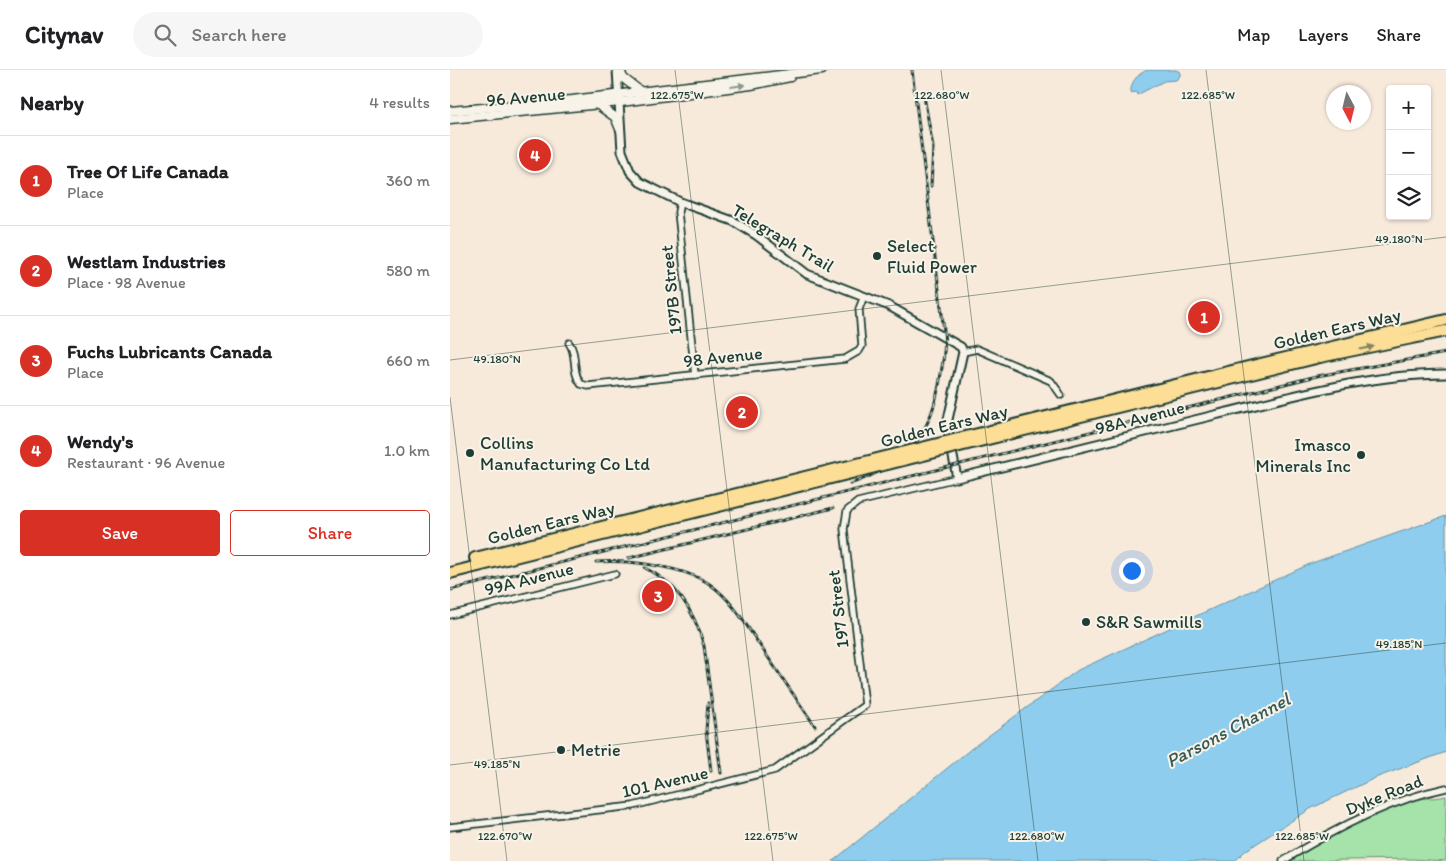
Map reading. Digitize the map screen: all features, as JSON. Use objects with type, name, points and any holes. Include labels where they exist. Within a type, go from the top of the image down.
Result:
[{"type":"highway","name":"Golden Ears Way","points":[[450,566],[475,562],[754,494],[1446,320]]},
{"type":"highway","name":"Golden Ears Way","points":[[995,434],[1320,357],[1446,331]]},
{"type":"highway","name":"Golden Ears Way","points":[[450,573],[475,562]]},
{"type":"main road","points":[[618,70],[623,78],[640,91]]},
{"type":"main road","name":"96 Avenue","points":[[450,119],[598,105],[640,91],[822,70]]},
{"type":"main road","name":"96 Avenue","points":[[450,111],[620,98],[752,84],[811,71]]},
{"type":"main road","points":[[598,105],[615,117],[620,129]]},
{"type":"street","name":"Telegraph Trail","points":[[618,70],[620,129],[624,159],[634,176],[647,187],[680,202],[733,221],[756,235],[807,274],[889,306],[957,343],[964,352]]},
{"type":"street","name":"197B Street","points":[[680,202],[682,248],[695,375]]},
{"type":"street","name":"98 Avenue","points":[[569,343],[573,349],[576,376],[581,384],[588,386],[845,359],[859,351],[862,346],[859,309],[864,296]]},
{"type":"street","points":[[957,478],[947,424],[964,352],[977,349],[1051,381],[1061,395]]},
{"type":"street","name":"98A Avenue","points":[[847,511],[858,502],[1271,401],[1390,377],[1417,374],[1446,374]]},
{"type":"street","name":"197 Street","points":[[847,511],[844,517],[844,529],[865,705]]},
{"type":"street","name":"99A Avenue","points":[[450,614],[615,574]]},
{"type":"street","name":"101 Avenue","points":[[450,826],[634,806],[775,770],[865,705]]},
{"type":"street","name":"Dyke Road","points":[[1283,861],[1308,845],[1363,818],[1399,802],[1446,788]]},
{"type":"green space","points":[[1446,796],[1446,861],[1411,859],[1288,861],[1332,836],[1381,812],[1416,800]]},
{"type":"water","points":[[1147,70],[1176,70],[1180,72],[1180,76],[1176,80],[1164,81],[1137,95],[1136,92],[1131,93],[1135,79]]},
{"type":"water","name":"Parsons Channel","points":[[1446,516],[1446,752],[1375,778],[1310,809],[1245,851],[1235,861],[833,861],[972,748],[1078,670],[1312,563]]},
{"type":"railway","points":[[850,484],[885,469],[911,449],[928,422],[939,385],[942,365],[944,331],[912,70]]},
{"type":"railway","points":[[924,96],[933,147],[931,186]]},
{"type":"railway","points":[[450,590],[1317,376],[1446,353]]},
{"type":"railway","points":[[629,558],[833,508]]},
{"type":"railway","points":[[596,562],[640,563],[656,566],[686,573],[700,578],[711,585],[726,598],[739,614],[815,726]]},
{"type":"railway","points":[[645,568],[666,582],[683,600],[700,634],[704,646],[721,773]]},
{"type":"railway","points":[[708,703],[706,731],[711,771]]},
{"type":"place","name":"Wendy's","points":[[535,155]]},
{"type":"place","name":"Select Fluid Power","points":[[877,256]]},
{"type":"place","name":"Tree Of Life Canada","points":[[1204,317]]},
{"type":"place","name":"Westlam Industries","points":[[742,412]]},
{"type":"place","name":"Collins Manufacturing Co Ltd","points":[[470,453]]},
{"type":"place","name":"Imasco Minerals Inc","points":[[1361,455]]},
{"type":"place","name":"Fuchs Lubricants Canada","points":[[658,596]]},
{"type":"place","name":"S&R Sawmills","points":[[1086,622]]},
{"type":"place","name":"Metrie","points":[[561,750]]}]
